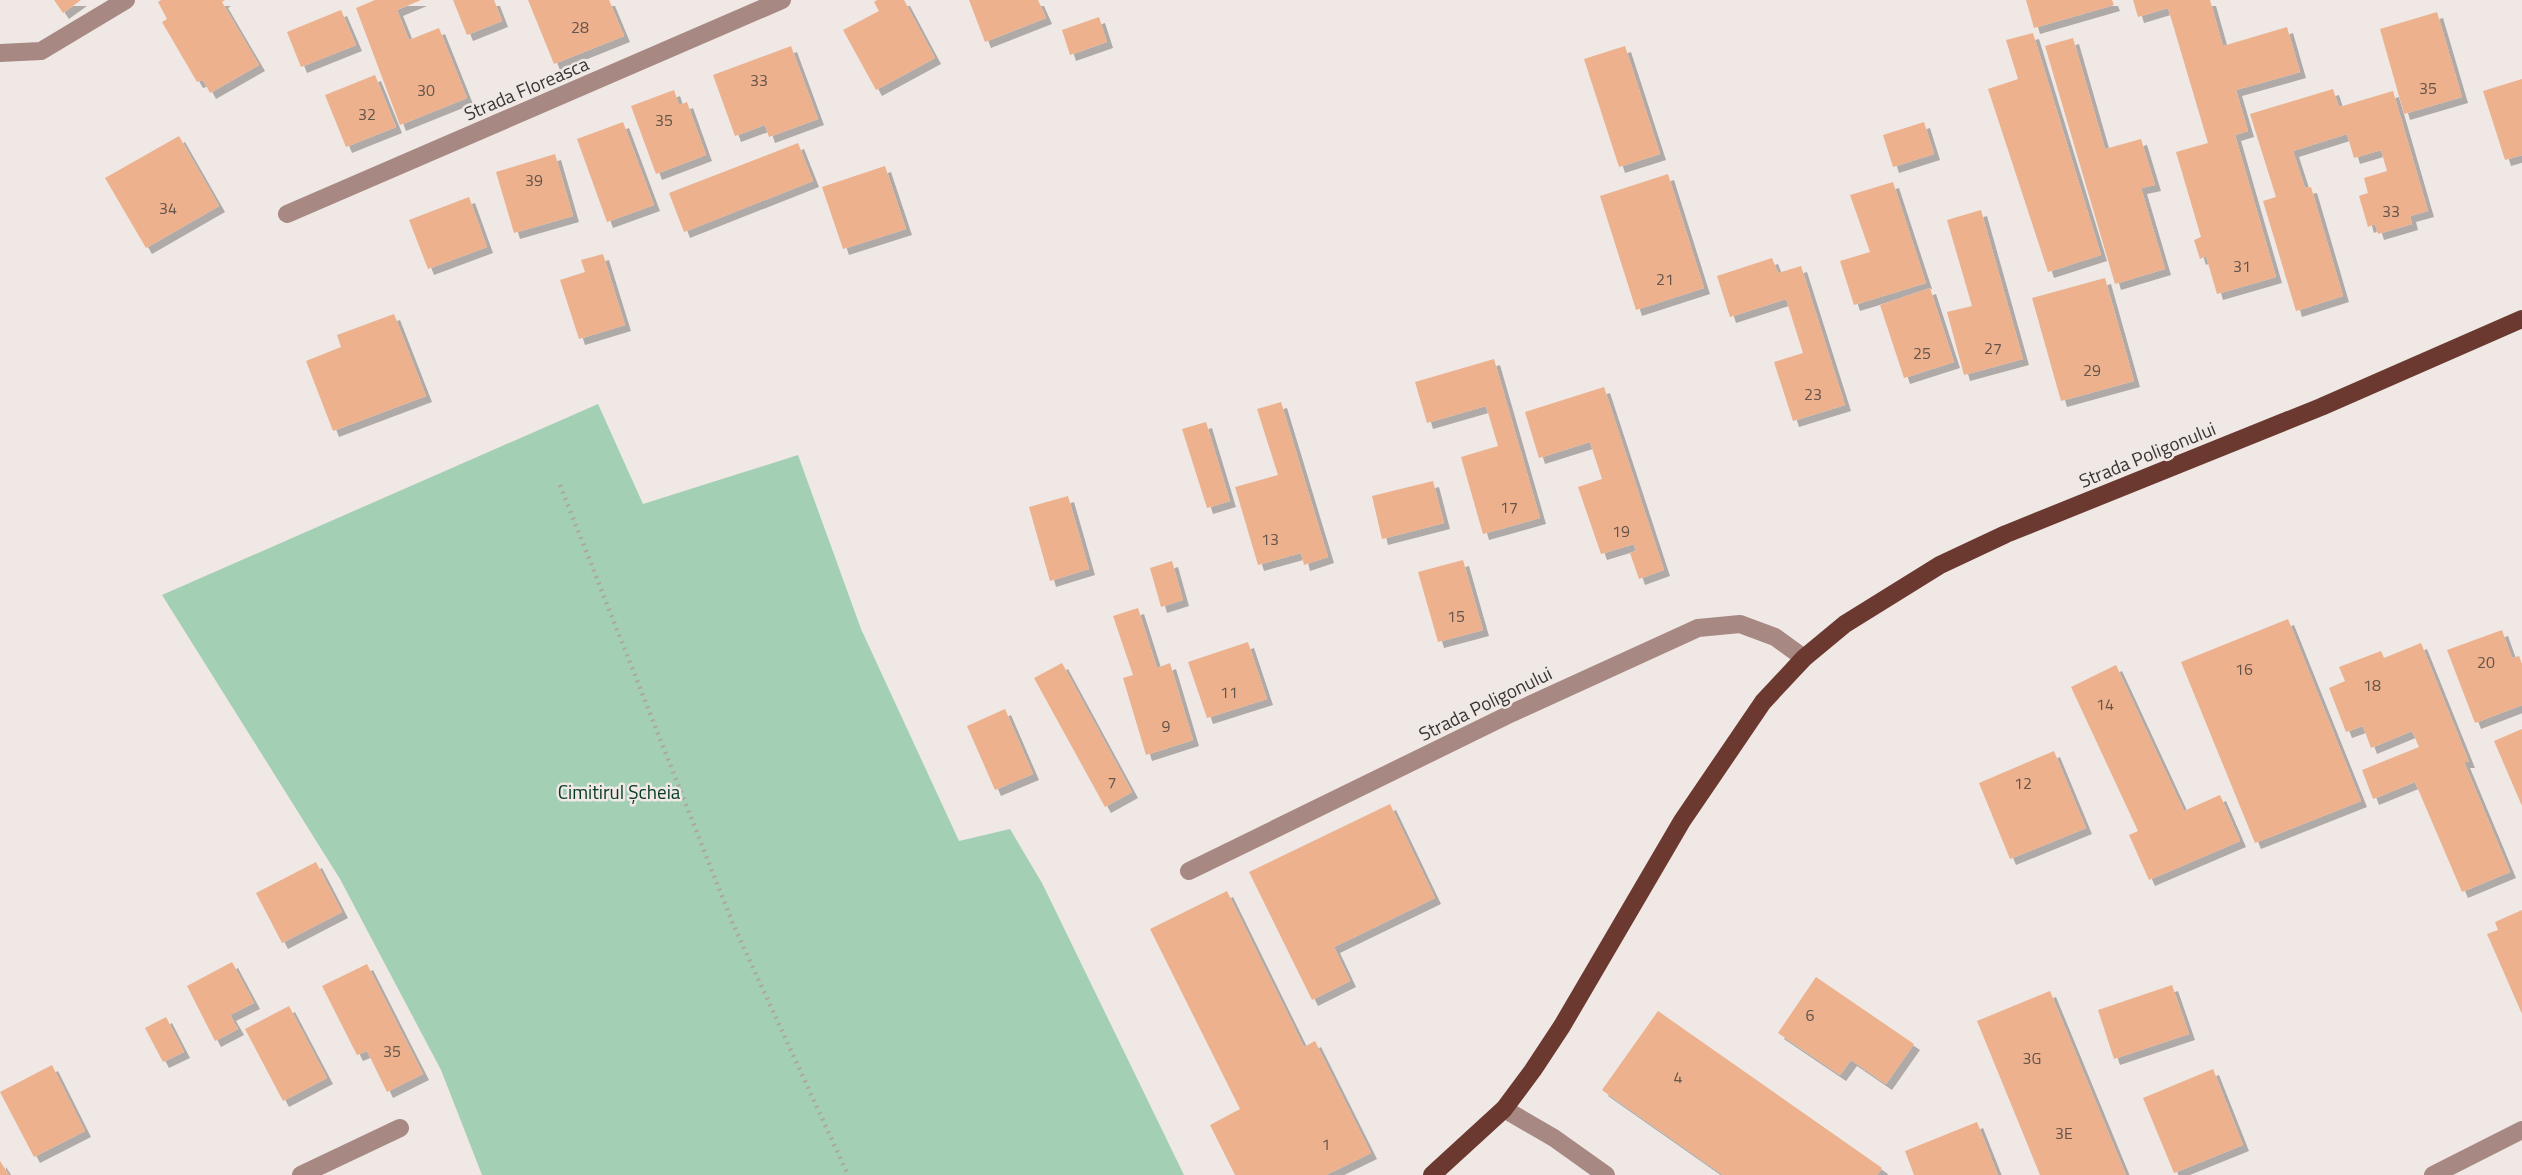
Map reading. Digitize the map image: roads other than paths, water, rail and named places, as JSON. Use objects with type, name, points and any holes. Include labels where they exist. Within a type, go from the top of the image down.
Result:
[{"type":"main road","name":"Strada Poligonului","points":[[1432,1175],[1504,1109],[1562,1026],[1682,821],[1763,702],[1804,658],[1845,624],[1889,594],[2006,534],[2321,407],[2522,319]]},
{"type":"street","points":[[0,53],[41,51],[126,0]]},
{"type":"street","name":"Strada Floreasca","points":[[287,214],[782,0]]},
{"type":"street","name":"Strada Poligonului","points":[[1189,871],[1524,707],[1698,628],[1740,624],[1775,636],[1804,658]]},
{"type":"street","points":[[1504,1109],[1554,1138],[1606,1175]]},
{"type":"street","points":[[304,1174],[400,1128]]},
{"type":"street","points":[[2433,1175],[2522,1130]]},
{"type":"park label","name":"Cimitirul Șcheia","points":[[619,791]]}]
